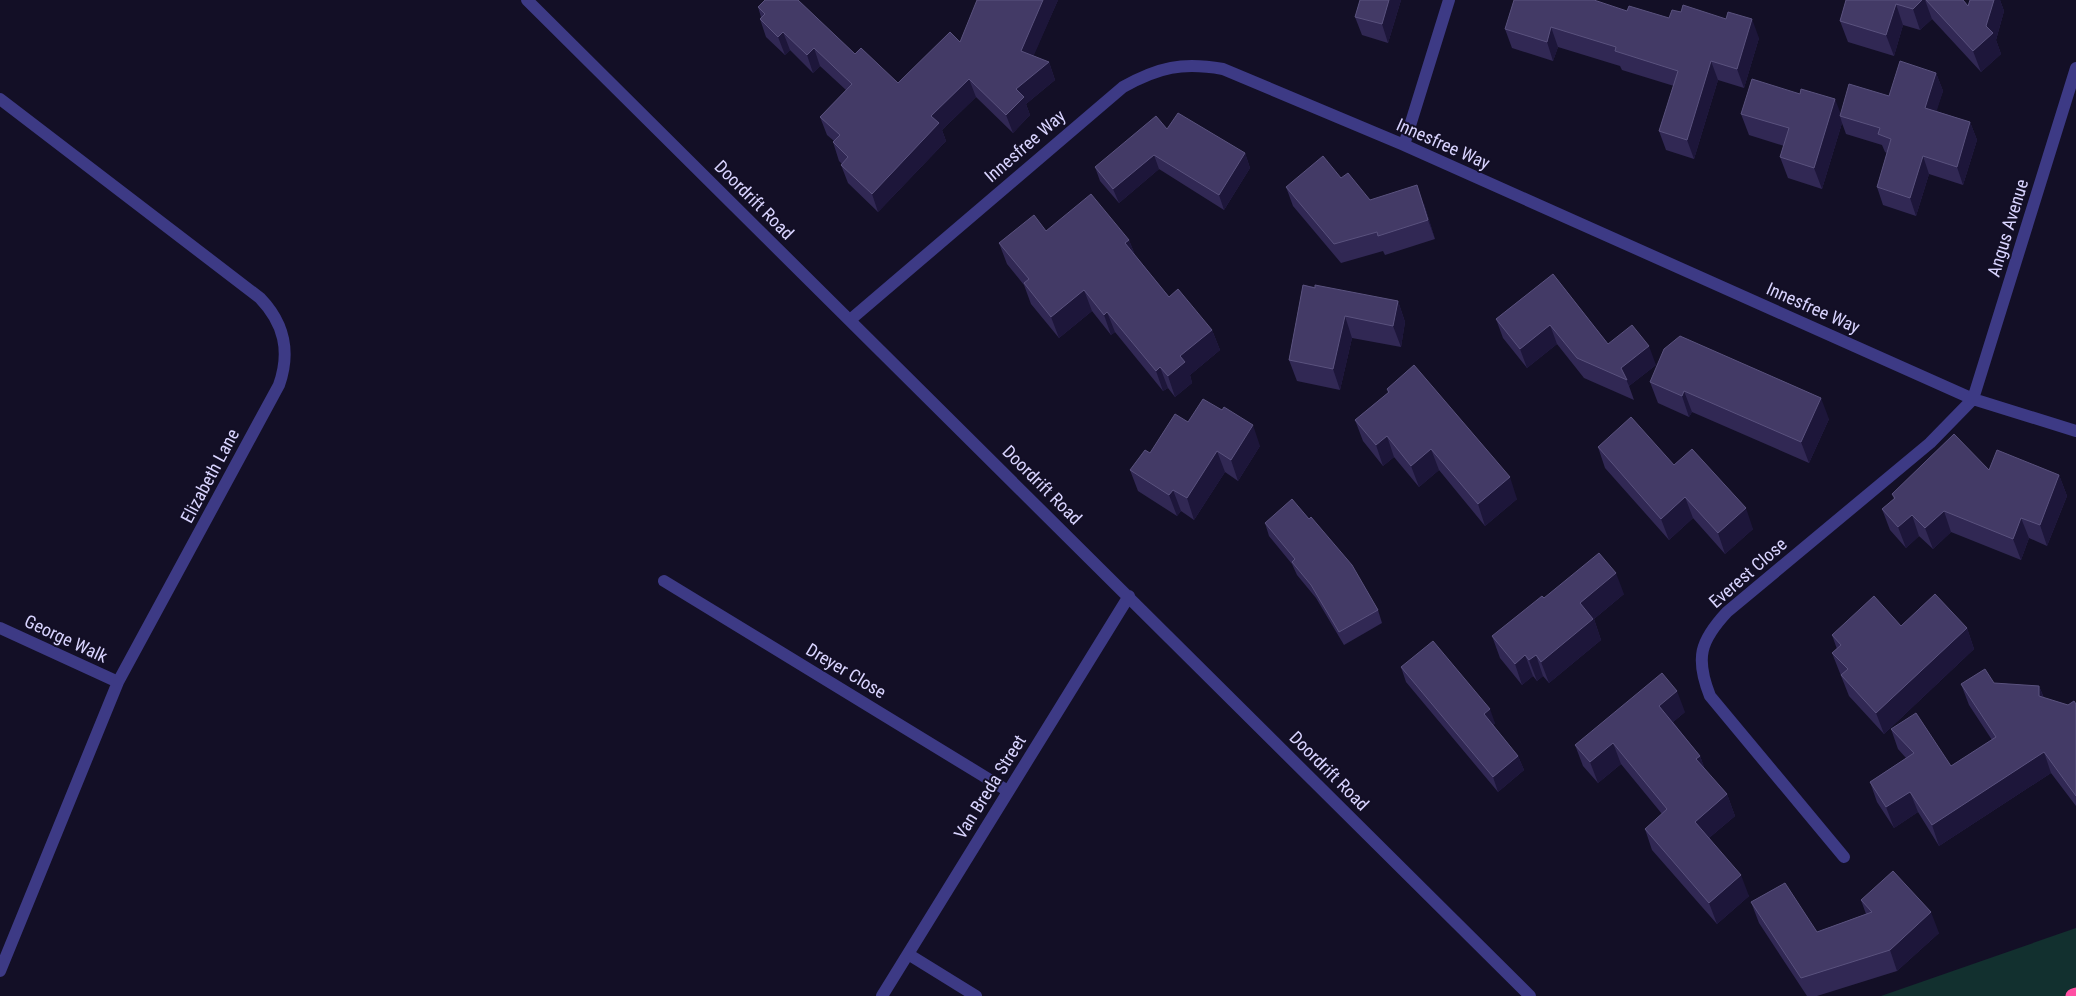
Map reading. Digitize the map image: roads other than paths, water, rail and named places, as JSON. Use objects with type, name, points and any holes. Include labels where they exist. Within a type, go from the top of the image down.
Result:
[{"type":"street","name":"Doordrift Road","points":[[528,0],[1530,996]]},
{"type":"street","points":[[1404,145],[1449,0]]},
{"type":"street","name":"Innesfree Way","points":[[850,320],[1098,106],[1123,87],[1149,72],[1172,66],[1197,64],[1223,69],[1404,145],[1973,398],[2076,431]]},
{"type":"street","name":"Angus Avenue","points":[[1973,398],[2076,68]]},
{"type":"street","name":"Elizabeth Lane","points":[[0,99],[260,298],[272,310],[280,325],[285,342],[286,356],[279,385],[118,682],[0,971]]},
{"type":"street","name":"Everest Close","points":[[1844,857],[1710,696],[1701,674],[1703,650],[1712,628],[1727,612],[1930,443],[1973,398]]},
{"type":"street","name":"Dreyer Close","points":[[664,581],[1008,791]]},
{"type":"street","name":"Van Breda Street","points":[[882,996],[1129,596]]},
{"type":"street","name":"George Walk","points":[[0,628],[118,682]]},
{"type":"street","points":[[908,954],[976,996]]}]
